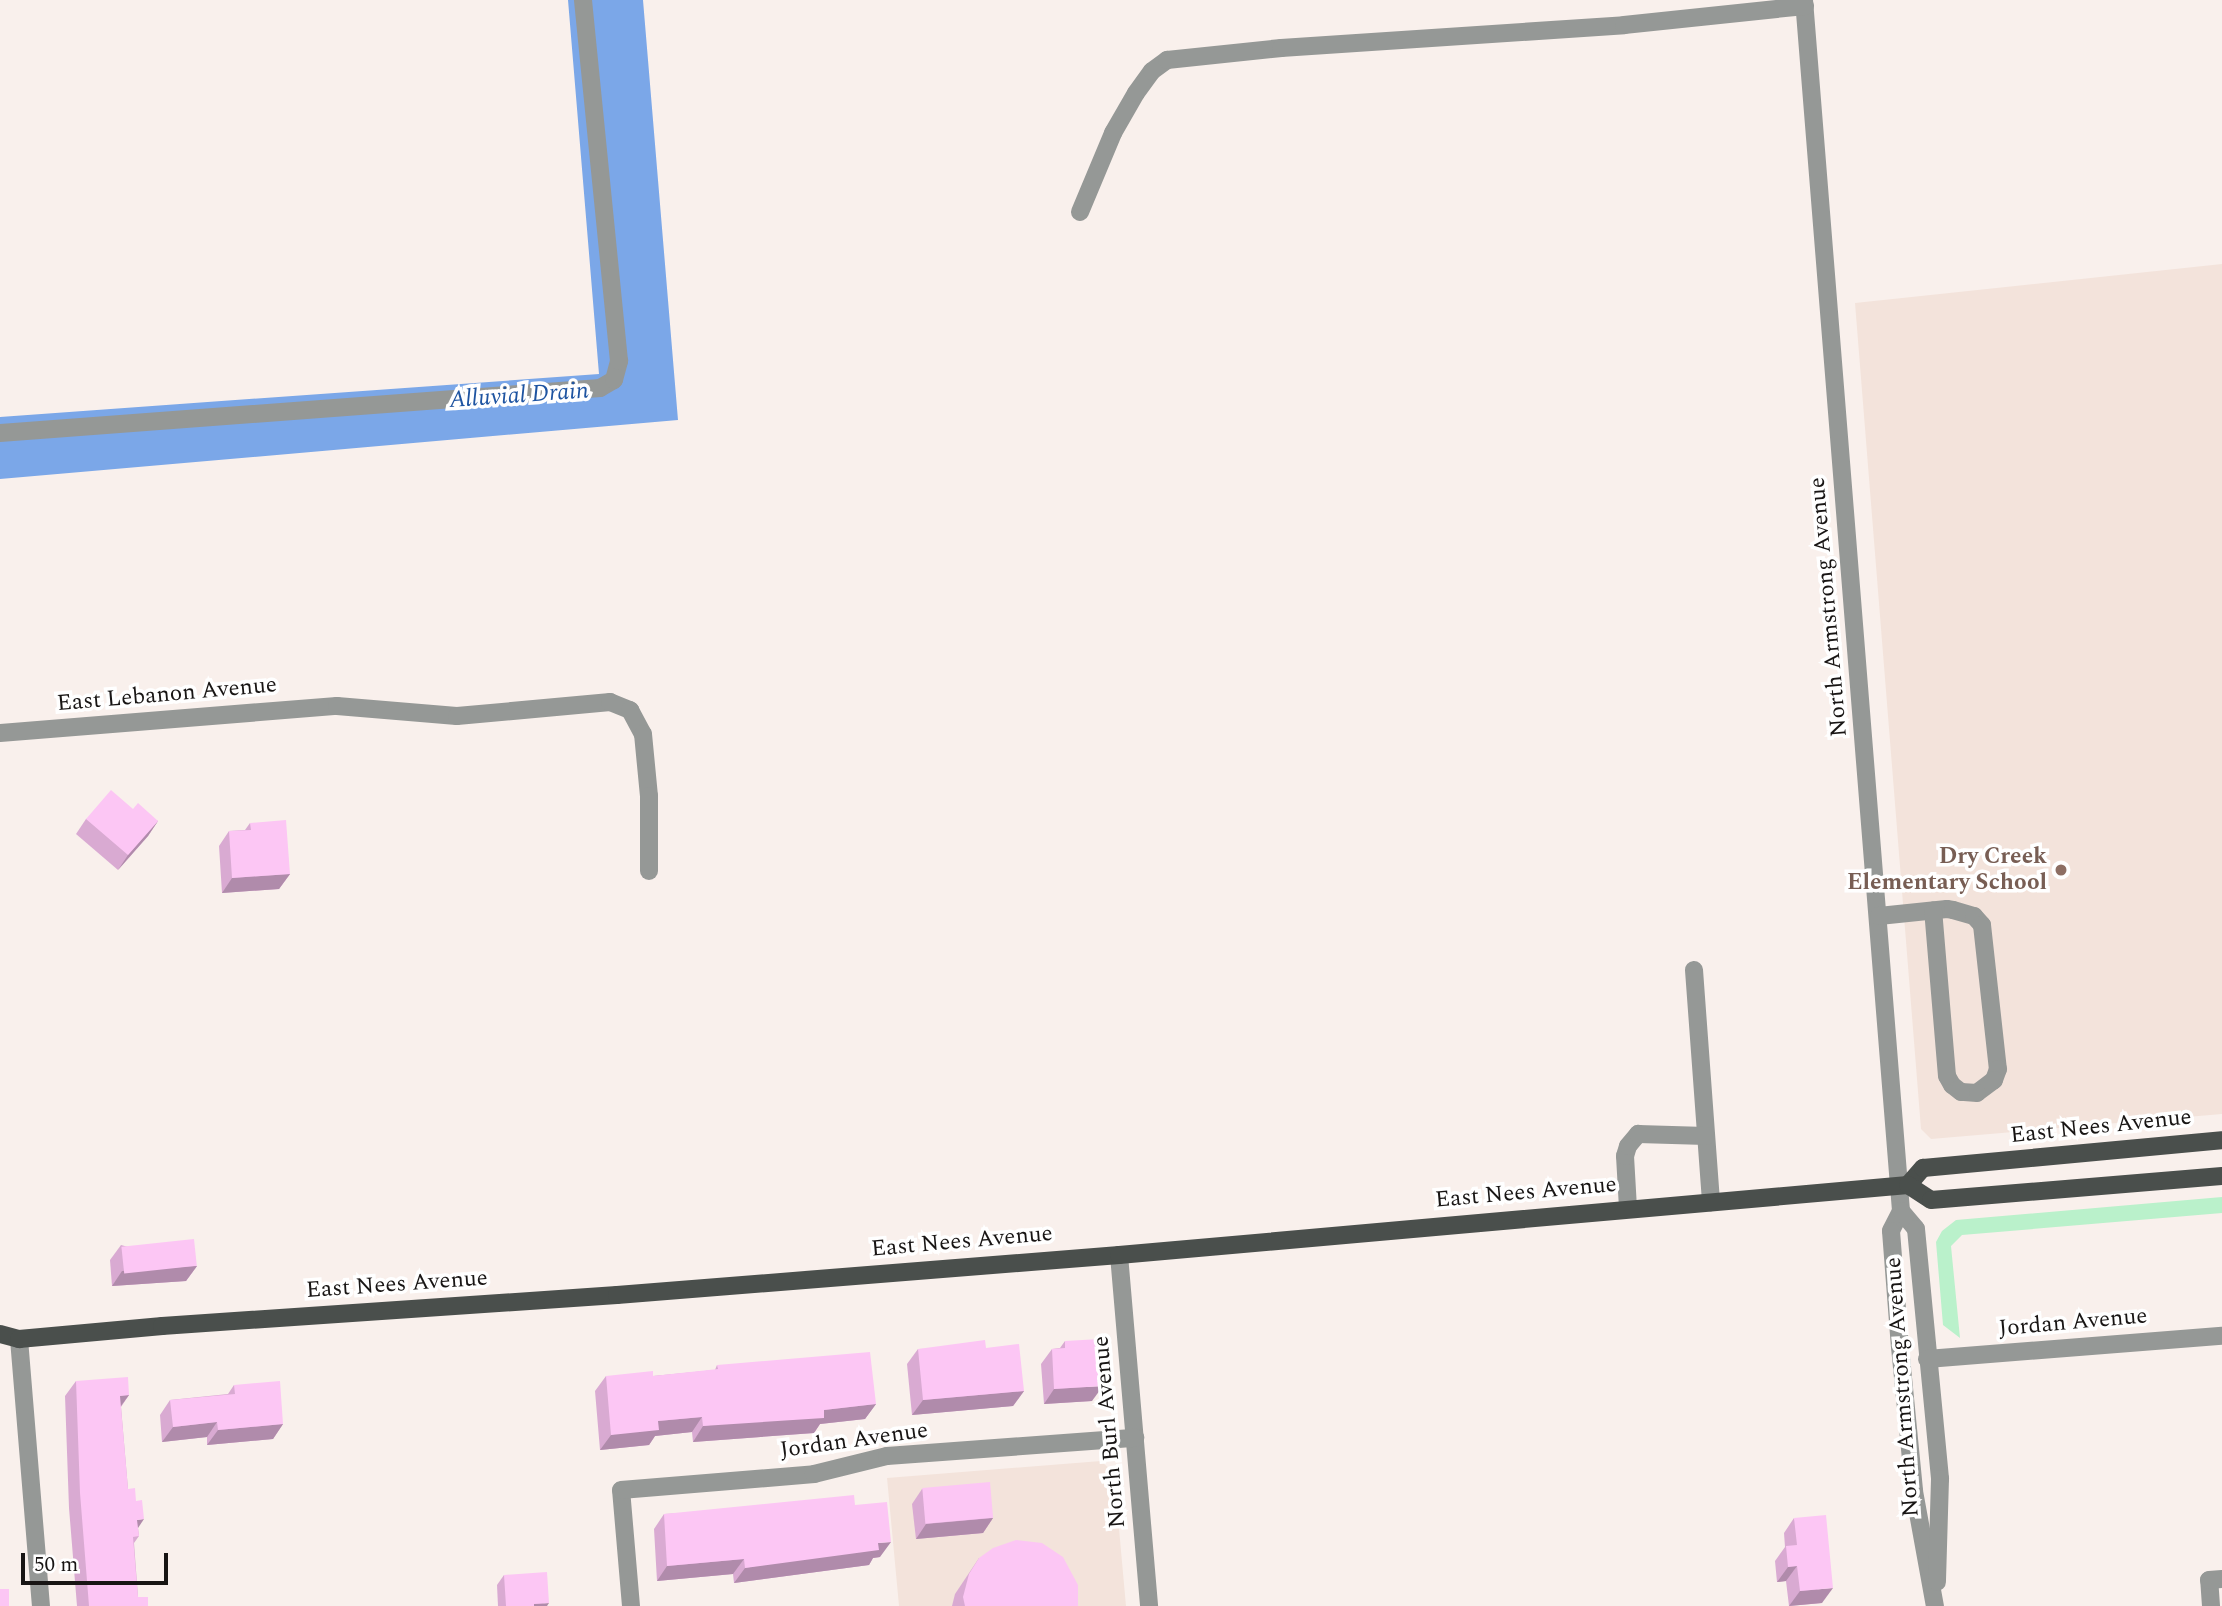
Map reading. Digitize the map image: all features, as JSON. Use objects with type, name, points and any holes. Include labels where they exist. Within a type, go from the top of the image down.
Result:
[{"type":"main road","name":"East Nees Avenue","points":[[0,1334],[19,1339],[1119,1255],[1904,1185],[1923,1168],[2222,1140]]},
{"type":"main road","points":[[1904,1185],[1931,1200],[2222,1176]]},
{"type":"main road","name":"East Nees Avenue","points":[[0,1351],[19,1339]]},
{"type":"street","points":[[0,433],[600,388],[614,380],[619,361],[583,0]]},
{"type":"street","points":[[1080,212],[1124,113],[1145,80],[1167,61],[1281,48],[1624,25],[1804,3]]},
{"type":"street","name":"North Armstrong Avenue","points":[[1804,3],[1879,916],[1904,1185],[1901,1210],[1891,1230],[1901,1360],[1914,1491],[1936,1606]]},
{"type":"street","name":"East Lebanon Avenue","points":[[0,733],[337,706],[457,716],[600,701],[630,710],[643,734],[649,796],[649,871]]},
{"type":"street","points":[[1879,916],[1933,911],[1953,910],[1974,916],[1982,925],[1998,1069],[1994,1080],[1977,1093],[1961,1092],[1952,1085],[1947,1076],[1933,911]]},
{"type":"street","points":[[1694,971],[1711,1202]]},
{"type":"street","points":[[1628,1208],[1625,1156],[1628,1146],[1638,1135],[1706,1136]]},
{"type":"street","name":"North Armstrong Avenue","points":[[1901,1210],[1916,1229],[1940,1479],[1936,1606]]},
{"type":"street","name":"North Burl Avenue","points":[[1119,1255],[1149,1606]]},
{"type":"street","name":"Jordan Avenue","points":[[1927,1359],[2222,1336]]},
{"type":"street","points":[[19,1339],[41,1606]]},
{"type":"street","name":"Jordan Avenue","points":[[631,1606],[621,1489],[814,1474],[887,1456],[1135,1438]]},
{"type":"street","points":[[2211,1606],[2216,1580]]},
{"type":"shaded area","name":"Dry Creek Elementary School","points":[[2222,264],[2222,1114],[1931,1139],[1921,1129],[1855,303]]},
{"type":"shaded area","points":[[1101,1461],[1114,1473],[1126,1606],[899,1606],[887,1478]]},
{"type":"green space","points":[[2222,1197],[2222,1213],[1962,1235],[1951,1246],[1960,1338],[1943,1325],[1936,1242],[1942,1231],[1956,1220]]},
{"type":"water","name":"Alluvial Drain","points":[[568,0],[643,0],[678,420],[0,479],[0,417],[599,374]]},
{"type":"building","points":[[111,790],[133,809],[138,803],[158,821],[128,855],[86,819]]},
{"type":"building","points":[[286,820],[290,874],[232,878],[229,831],[251,830],[250,823]]},
{"type":"building","points":[[194,1239],[197,1266],[124,1273],[121,1247]]},
{"type":"building","points":[[1100,1339],[1103,1386],[1054,1389],[1052,1349],[1065,1348],[1065,1341]]},
{"type":"building","points":[[985,1340],[986,1348],[1019,1344],[1024,1391],[923,1400],[918,1349]]},
{"type":"building","points":[[870,1352],[876,1404],[824,1410],[824,1418],[703,1426],[702,1417],[658,1421],[659,1430],[611,1435],[606,1376],[653,1371],[653,1376],[718,1369],[717,1365]]},
{"type":"building","points":[[128,1377],[129,1395],[120,1396],[128,1489],[135,1488],[136,1501],[142,1500],[144,1519],[137,1520],[139,1536],[133,1537],[138,1597],[148,1597],[148,1606],[89,1606],[80,1493],[76,1381]]},
{"type":"building","points":[[280,1381],[283,1424],[218,1430],[217,1422],[173,1427],[170,1400],[235,1394],[234,1385]]},
{"type":"building","points":[[990,1482],[993,1518],[925,1524],[922,1488]]},
{"type":"building","points":[[854,1495],[855,1505],[887,1502],[891,1542],[878,1543],[879,1550],[745,1568],[744,1559],[667,1566],[664,1514]]},
{"type":"building","points":[[1826,1515],[1833,1588],[1800,1591],[1797,1566],[1788,1567],[1786,1546],[1797,1545],[1794,1518]]},
{"type":"building","points":[[1016,1540],[1042,1543],[1063,1557],[1078,1585],[1078,1606],[965,1606],[963,1597],[969,1574],[979,1558],[993,1548]]},
{"type":"building","points":[[547,1572],[549,1603],[506,1606],[504,1575]]},
{"type":"building","points":[[0,1589],[9,1589],[9,1606],[0,1606]]},
{"type":"place","name":"Dry Creek Elementary School","points":[[2061,870]]}]
